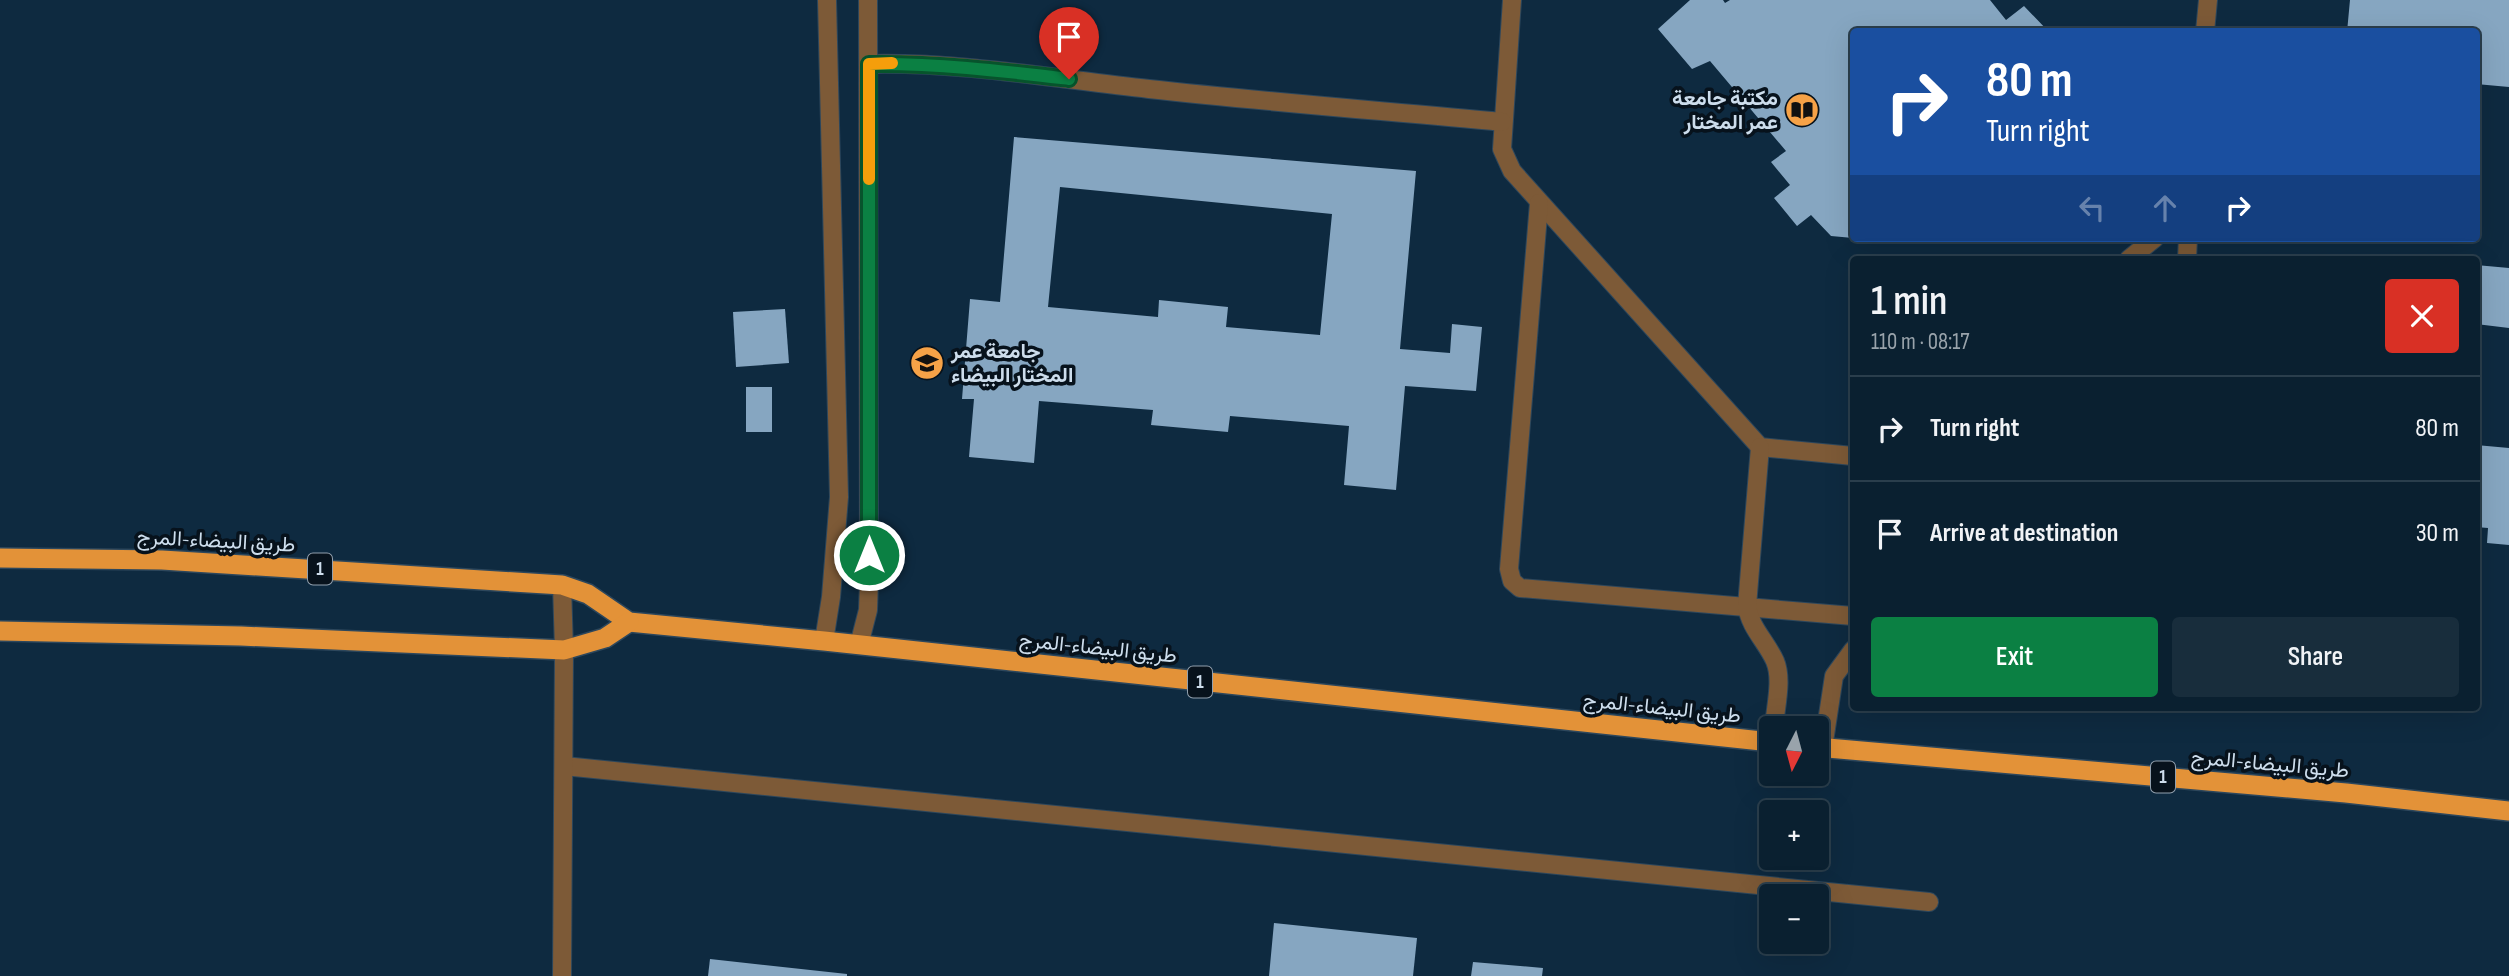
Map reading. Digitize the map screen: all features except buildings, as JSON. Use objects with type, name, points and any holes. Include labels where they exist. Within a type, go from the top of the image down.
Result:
[{"type":"highway","name":"طريق البيضاء-المرج","points":[[0,558],[162,560],[562,585],[588,594],[629,622],[1759,741]]},
{"type":"highway","points":[[0,631],[241,636],[564,650],[604,638],[629,622]]},
{"type":"highway","name":"طريق البيضاء-المرج","points":[[1829,749],[2346,793],[2509,811]]},
{"type":"street","points":[[824,641],[831,597],[839,497],[827,0]]},
{"type":"street","points":[[859,645],[868,610],[869,582],[868,0]]},
{"type":"street","points":[[1512,0],[1502,122],[1502,149],[1505,158],[1539,203],[1760,447],[1850,456]]},
{"type":"street","points":[[2205,28],[2208,0]]},
{"type":"street","points":[[869,64],[964,66],[1148,89],[1502,122]]},
{"type":"street","points":[[1539,203],[1509,569],[1512,581],[1520,588],[1850,616]]},
{"type":"street","points":[[2133,256],[2150,242]]},
{"type":"street","points":[[1760,447],[1747,606],[1749,619],[1775,661],[1778,671],[1775,716]]},
{"type":"street","points":[[562,585],[562,976]]},
{"type":"street","points":[[1826,716],[1834,676],[1850,654]]},
{"type":"street","points":[[564,766],[1929,902]]},
{"type":"slow traffic","points":[[869,179],[869,64],[892,63]]},
{"type":"place","name":"مكتبة جامعة عمر المختار","points":[[1802,110]]},
{"type":"place","name":"جامعة عمر المختار البيضاء","points":[[927,363]]},
{"type":"route","points":[[869,555],[869,64],[964,66],[1069,79]]}]
